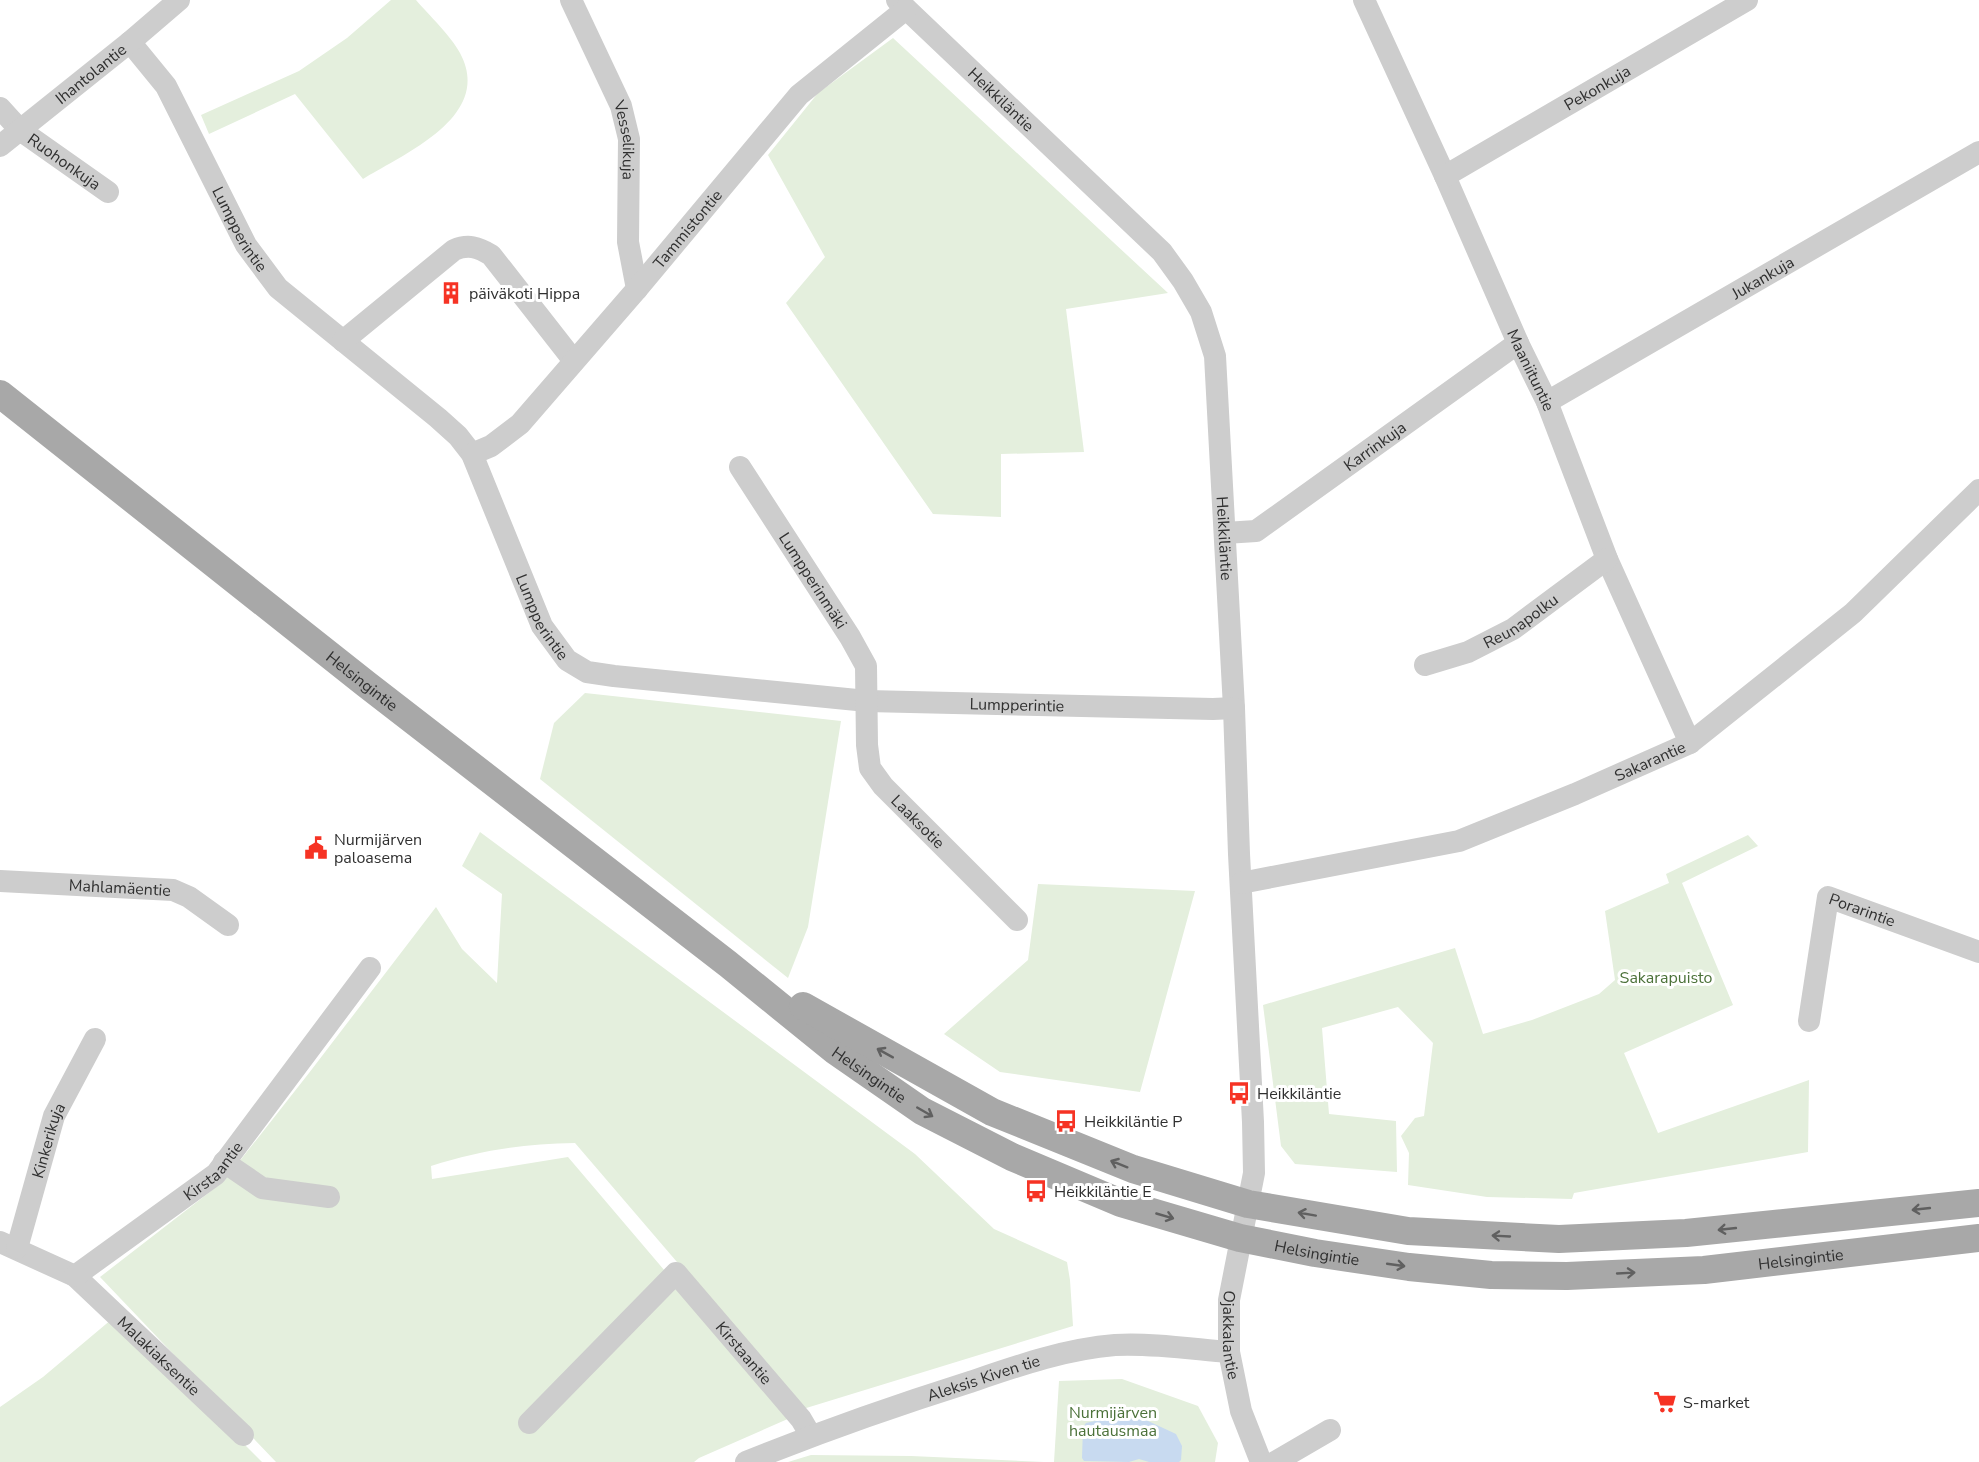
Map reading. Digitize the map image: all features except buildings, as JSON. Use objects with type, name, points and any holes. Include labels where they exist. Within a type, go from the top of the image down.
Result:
[{"type":"main road","name":"Helsingintie","points":[[0,394],[356,677],[728,964],[834,1050],[922,1111],[1012,1157],[1121,1203],[1240,1238],[1315,1253],[1409,1267],[1491,1275],[1567,1276],[1704,1270],[1979,1238]]},
{"type":"main road","name":"Helsingintie","points":[[728,964],[992,1112],[1133,1169],[1248,1204],[1408,1231],[1559,1239],[1686,1233],[1979,1203]]},
{"type":"street","name":"Ihantolantie","points":[[0,146],[179,0]]},
{"type":"street","name":"Vesselikuja","points":[[571,0],[621,106],[629,139],[628,242],[637,289]]},
{"type":"street","name":"Maaniituntie","points":[[1365,0],[1518,343],[1547,402],[1607,559],[1690,743]]},
{"type":"street","name":"Pekonkuja","points":[[1445,176],[1747,0]]},
{"type":"street","name":"Tammistontie","points":[[472,453],[491,446],[520,424],[637,289],[799,95],[902,5]]},
{"type":"street","name":"Heikkiläntie","points":[[902,5],[1162,252],[1184,280],[1201,312],[1215,356],[1253,1122],[1254,1173],[1248,1204]]},
{"type":"street","name":"Lumpperintie","points":[[130,42],[166,86],[246,245],[278,288],[438,418],[458,436],[472,453],[542,626],[567,660],[587,672],[614,676],[867,701],[1234,708]]},
{"type":"street","name":"Ruohonkuja","points":[[0,108],[20,130],[108,192]]},
{"type":"street","name":"Jukankuja","points":[[1547,402],[1979,152]]},
{"type":"street","points":[[344,341],[454,250],[462,247],[478,247],[491,255],[574,361]]},
{"type":"street","name":"Karrinkuja","points":[[1225,533],[1256,531],[1518,343]]},
{"type":"street","name":"Lumpperinmäki","points":[[740,467],[850,637],[866,666],[867,701]]},
{"type":"street","name":"Sakarantie","points":[[1241,883],[1459,841],[1575,794],[1690,743],[1853,613],[1979,490]]},
{"type":"street","name":"Reunapolku","points":[[1425,666],[1468,652],[1513,629],[1607,559]]},
{"type":"street","name":"Laaksotie","points":[[867,701],[867,745],[870,768],[884,786],[1017,920]]},
{"type":"street","name":"Mahlamäentie","points":[[0,881],[173,890],[189,897],[228,925]]},
{"type":"street","name":"Porarintie","points":[[1809,1021],[1828,897],[1979,952]]},
{"type":"street","name":"Kirstaantie","points":[[75,1276],[216,1173],[370,968]]},
{"type":"street","name":"Kinkerikuja","points":[[9,1245],[54,1116],[95,1039]]},
{"type":"street","points":[[224,1162],[262,1188],[329,1197]]},
{"type":"street","name":"Ojakkalantie","points":[[1248,1204],[1229,1300],[1229,1352],[1241,1412],[1261,1462]]},
{"type":"street","points":[[9,1245],[75,1276]]},
{"type":"street","name":"Kirstaantie","points":[[529,1424],[676,1273],[801,1419],[811,1436]]},
{"type":"street","name":"Malakiaksentie","points":[[75,1276],[243,1435]]},
{"type":"street","name":"Aleksis Kiven tie","points":[[746,1462],[889,1407],[1022,1365],[1088,1349],[1117,1345],[1229,1352]]},
{"type":"street","points":[[1275,1462],[1330,1430]]},
{"type":"green space","points":[[391,0],[416,0],[456,46],[467,75],[465,96],[455,114],[440,130],[421,144],[363,179],[295,94],[209,134],[201,115],[299,71],[347,38]]},
{"type":"green space","points":[[893,38],[1168,293],[1066,309],[1084,452],[1001,454],[1001,517],[933,514],[786,303],[825,257],[768,155],[818,93]]},
{"type":"green space","points":[[585,693],[841,721],[808,927],[788,978],[540,779],[554,723]]},
{"type":"green space","points":[[480,832],[915,1154],[994,1229],[1067,1262],[1073,1326],[803,1409],[575,1143],[502,1149],[431,1166],[432,1179],[568,1157],[790,1418],[694,1462],[276,1462],[100,1277],[224,1181],[436,907],[462,949],[497,983],[502,894],[462,866]]},
{"type":"green space","name":"Sakarapuisto","points":[[1748,835],[1758,846],[1682,883],[1733,1005],[1624,1053],[1658,1133],[1809,1080],[1808,1152],[1574,1193],[1572,1199],[1487,1197],[1408,1185],[1409,1153],[1401,1136],[1415,1118],[1424,1116],[1433,1043],[1398,1007],[1322,1028],[1329,1114],[1396,1121],[1397,1172],[1295,1164],[1281,1146],[1263,1005],[1455,948],[1483,1034],[1532,1020],[1599,994],[1615,980],[1605,911],[1669,883],[1666,874]]},
{"type":"green space","points":[[1038,884],[1195,891],[1140,1092],[1000,1072],[944,1034],[1028,960]]},
{"type":"green space","points":[[112,1319],[186,1386],[262,1462],[0,1462],[0,1407],[43,1377]]},
{"type":"green space","name":"Nurmijärven hautausmaa","points":[[1122,1379],[1198,1406],[1218,1443],[1215,1462],[1054,1462],[1059,1381]]},
{"type":"green space","name":"Nurmijärven hautausmaa","points":[[811,1455],[911,1456],[1044,1462],[788,1462]]},
{"type":"water","points":[[1112,1417],[1146,1420],[1176,1434],[1182,1446],[1181,1460],[1179,1462],[1149,1462],[1139,1459],[1129,1462],[1084,1461],[1082,1458],[1083,1427],[1086,1423]]},
{"type":"place","name":"päiväkoti Hippa","points":[[451,293]]},
{"type":"place","name":"Nurmijärven paloasema","points":[[316,848]]},
{"type":"place","name":"Heikkiläntie","points":[[1239,1093]]},
{"type":"place","name":"Heikkiläntie P","points":[[1066,1121]]},
{"type":"place","name":"Heikkiläntie E","points":[[1036,1191]]},
{"type":"place","name":"S-market","points":[[1665,1402]]}]
